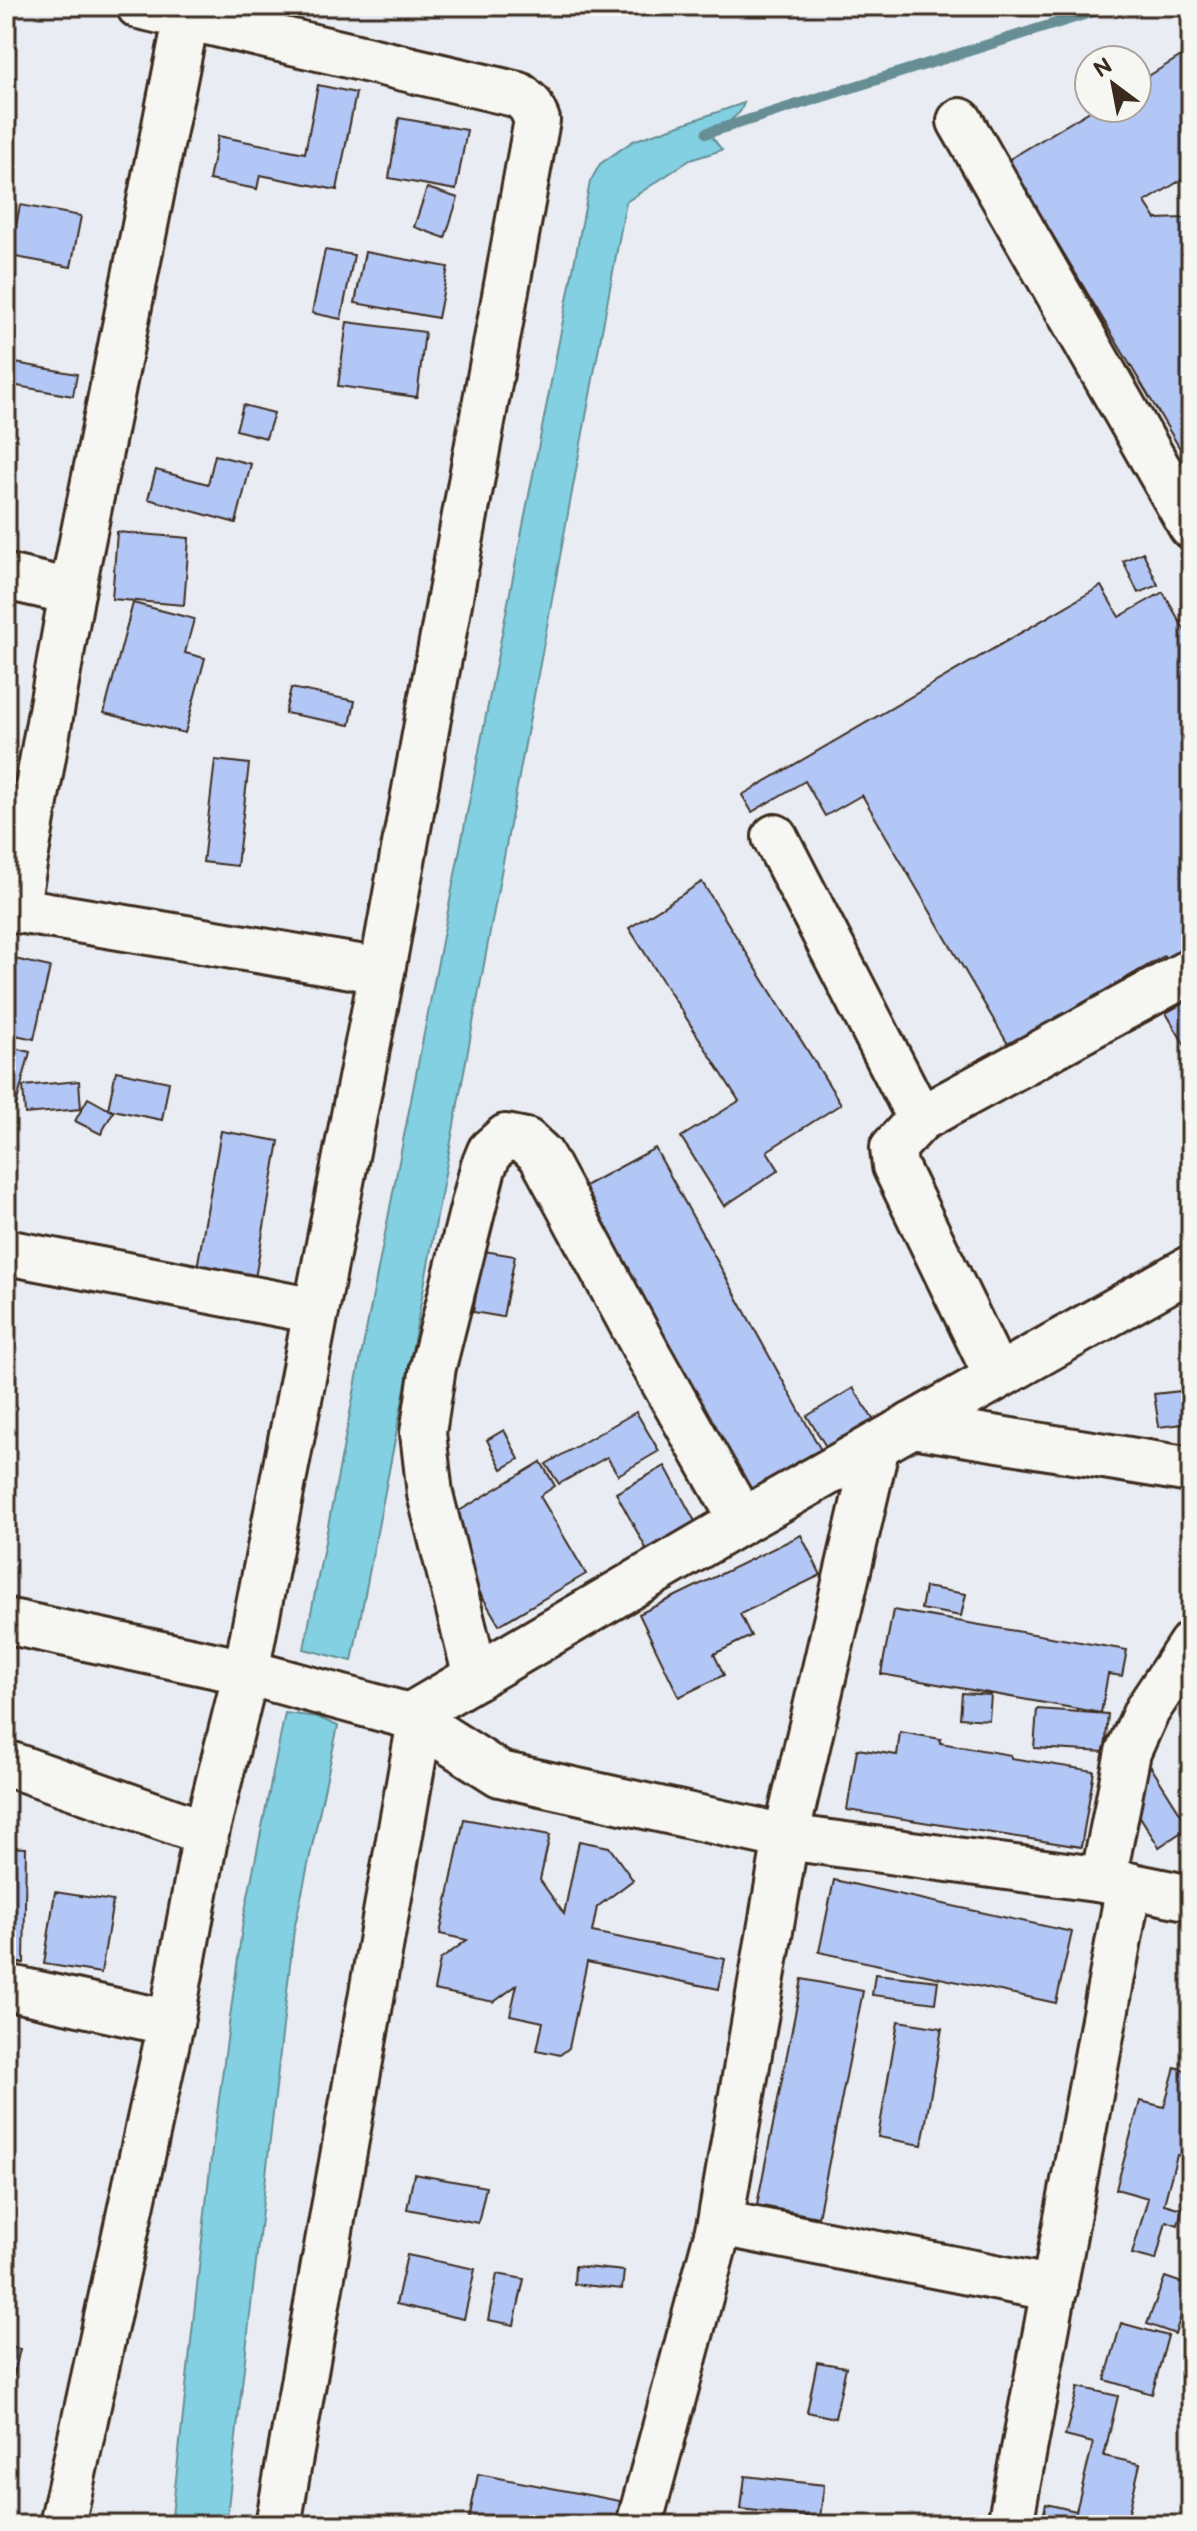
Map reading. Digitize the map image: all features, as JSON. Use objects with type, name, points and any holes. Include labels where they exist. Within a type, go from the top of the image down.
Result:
[{"type":"street","points":[[62,2525],[171,2023],[206,1833],[246,1672],[382,971],[537,120],[530,105],[519,95],[139,6]]},
{"type":"street","points":[[187,15],[11,909],[382,971]]},
{"type":"street","points":[[960,121],[1191,526]]},
{"type":"street","points":[[6,577],[72,592]]},
{"type":"street","points":[[775,837],[920,1119]]},
{"type":"street","points":[[997,1377],[895,1166],[893,1148],[920,1119],[1191,971]]},
{"type":"street","points":[[476,1677],[430,1494],[423,1433],[433,1367],[483,1168],[490,1151],[506,1137],[526,1141],[541,1155],[742,1521]]},
{"type":"street","points":[[6,1252],[316,1311]]},
{"type":"street","points":[[278,2525],[414,1718],[476,1677],[742,1521],[1191,1268]]},
{"type":"street","points":[[894,1435],[1191,1470]]},
{"type":"street","points":[[639,2525],[720,2223],[786,1837],[894,1435]]},
{"type":"street","points":[[6,1621],[246,1672],[414,1718],[500,1774],[786,1837],[1116,1882],[1191,1898]]},
{"type":"street","points":[[1010,2525],[1055,2289],[1116,1882],[1128,1752],[1146,1712],[1191,1644]]},
{"type":"street","points":[[6,1763],[206,1833]]},
{"type":"street","points":[[6,1987],[171,2023]]},
{"type":"street","points":[[720,2223],[1055,2289]]},
{"type":"water","points":[[744,103],[740,112],[712,137],[722,150],[690,160],[626,202],[352,1661],[304,1649],[590,182],[600,164],[633,141]]},
{"type":"water","points":[[285,1713],[317,1717],[338,1726],[294,1930],[226,2525],[171,2525],[211,2158],[243,1921]]},
{"type":"building","points":[[1191,50],[1191,174],[1145,202],[1156,219],[1185,218],[1191,228],[1191,467],[1008,160],[1073,121],[1073,124],[1153,124],[1153,73]]},
{"type":"building","points":[[318,85],[356,93],[337,190],[260,175],[257,189],[209,180],[218,136],[305,153]]},
{"type":"building","points":[[399,118],[467,130],[456,190],[389,178]]},
{"type":"building","points":[[427,188],[458,198],[445,238],[414,227]]},
{"type":"building","points":[[20,205],[81,216],[71,267],[10,256]]},
{"type":"building","points":[[325,250],[354,255],[341,319],[312,313]]},
{"type":"building","points":[[365,252],[448,267],[438,318],[355,303]]},
{"type":"building","points":[[347,322],[425,332],[417,397],[338,386]]},
{"type":"building","points":[[10,362],[77,374],[73,396],[6,384]]},
{"type":"building","points":[[243,405],[274,413],[266,438],[236,430]]},
{"type":"building","points":[[215,455],[251,464],[236,523],[148,499],[156,470],[208,484]]},
{"type":"building","points":[[117,532],[189,538],[184,605],[112,599]]},
{"type":"building","points":[[1143,552],[1158,585],[1138,593],[1123,561]]},
{"type":"building","points":[[1101,586],[1119,617],[1163,592],[1191,641],[1191,944],[1166,958],[1164,956],[1009,1046],[862,795],[825,816],[805,781],[752,812],[742,795]]},
{"type":"building","points":[[133,603],[194,619],[185,653],[205,658],[185,733],[104,713]]},
{"type":"building","points":[[291,688],[355,701],[350,725],[285,713]]},
{"type":"building","points":[[215,760],[249,764],[237,866],[203,862]]},
{"type":"building","points":[[702,882],[841,1104],[767,1151],[779,1170],[724,1206],[681,1137],[739,1101],[629,928]]},
{"type":"building","points":[[6,957],[50,967],[34,1039],[6,1033]]},
{"type":"building","points":[[1191,999],[1191,1056],[1166,1013]]},
{"type":"building","points":[[6,1046],[30,1052],[15,1109],[6,1107]]},
{"type":"building","points":[[116,1071],[169,1082],[162,1120],[108,1109]]},
{"type":"building","points":[[79,1081],[81,1109],[25,1114],[23,1086]]},
{"type":"building","points":[[88,1098],[113,1112],[101,1134],[75,1121]]},
{"type":"building","points":[[221,1131],[279,1141],[254,1284],[196,1274]]},
{"type":"building","points":[[655,1148],[822,1452],[737,1499],[570,1194]]},
{"type":"building","points":[[484,1251],[515,1256],[503,1317],[473,1312]]},
{"type":"building","points":[[1191,1336],[1191,1423],[1159,1427],[1154,1394],[1190,1390],[1183,1337]]},
{"type":"building","points":[[853,1388],[875,1422],[828,1450],[807,1416]]},
{"type":"building","points":[[636,1412],[659,1451],[618,1475],[607,1457],[559,1484],[546,1464]]},
{"type":"building","points":[[504,1430],[519,1459],[502,1469],[487,1440]]},
{"type":"building","points":[[541,1462],[555,1486],[540,1496],[586,1574],[499,1625],[439,1523]]},
{"type":"building","points":[[665,1466],[697,1525],[648,1552],[616,1493]]},
{"type":"building","points":[[801,1535],[821,1575],[740,1614],[751,1636],[714,1654],[724,1675],[679,1697],[639,1614]]},
{"type":"building","points":[[925,1587],[966,1594],[961,1616],[921,1609]]},
{"type":"building","points":[[893,1610],[1127,1650],[1122,1676],[1108,1674],[1101,1713],[881,1674]]},
{"type":"building","points":[[962,1693],[991,1695],[989,1720],[960,1718]]},
{"type":"building","points":[[1037,1709],[1108,1714],[1105,1752],[1034,1748]]},
{"type":"building","points":[[900,1732],[941,1739],[940,1743],[1011,1755],[1011,1758],[1094,1771],[1081,1847],[847,1810],[857,1749],[897,1755]]},
{"type":"building","points":[[1151,1767],[1189,1827],[1159,1847],[1121,1786]]},
{"type":"building","points":[[464,1819],[550,1835],[540,1880],[564,1914],[579,1841],[609,1847],[633,1880],[597,1907],[592,1932],[725,1959],[719,1989],[587,1962],[569,2048],[560,2055],[537,2050],[543,2022],[510,2015],[517,1985],[494,2002],[434,1990],[440,1960],[467,1940],[440,1934]]},
{"type":"building","points":[[1191,1833],[1191,1892],[1180,1890]]},
{"type":"building","points":[[6,1847],[26,1848],[24,1963],[6,1963]]},
{"type":"building","points":[[834,1880],[1072,1932],[1056,2003],[819,1952]]},
{"type":"building","points":[[55,1892],[113,1901],[101,1973],[44,1964]]},
{"type":"building","points":[[875,1974],[938,1981],[935,2003],[872,1995]]},
{"type":"building","points":[[802,1979],[863,1991],[818,2217],[757,2205]]},
{"type":"building","points":[[898,2021],[942,2028],[922,2145],[878,2137]]},
{"type":"building","points":[[1175,2067],[1191,2072],[1191,2158],[1177,2155],[1164,2204],[1182,2209],[1178,2225],[1166,2221],[1156,2260],[1132,2254],[1148,2198],[1116,2189],[1140,2101],[1164,2107]]},
{"type":"building","points":[[414,2174],[486,2187],[478,2223],[407,2209]]},
{"type":"building","points":[[407,2255],[475,2269],[464,2319],[396,2304]]},
{"type":"building","points":[[575,2266],[624,2271],[622,2289],[574,2284]]},
{"type":"building","points":[[497,2274],[524,2279],[514,2325],[488,2320]]},
{"type":"building","points":[[1165,2277],[1191,2286],[1175,2334],[1147,2324]]},
{"type":"building","points":[[1121,2323],[1168,2336],[1152,2394],[1105,2380]]},
{"type":"building","points":[[6,2346],[20,2349],[6,2407]]},
{"type":"building","points":[[817,2362],[846,2367],[835,2418],[807,2412]]},
{"type":"building","points":[[1078,2387],[1118,2396],[1104,2456],[1140,2464],[1126,2525],[1041,2525],[1046,2504],[1076,2511],[1093,2443],[1065,2436]]},
{"type":"building","points":[[478,2474],[620,2501],[616,2525],[468,2525]]},
{"type":"building","points":[[745,2476],[824,2485],[820,2518],[741,2509]]},
{"type":"waterway","points":[[707,133],[1111,6]]}]
